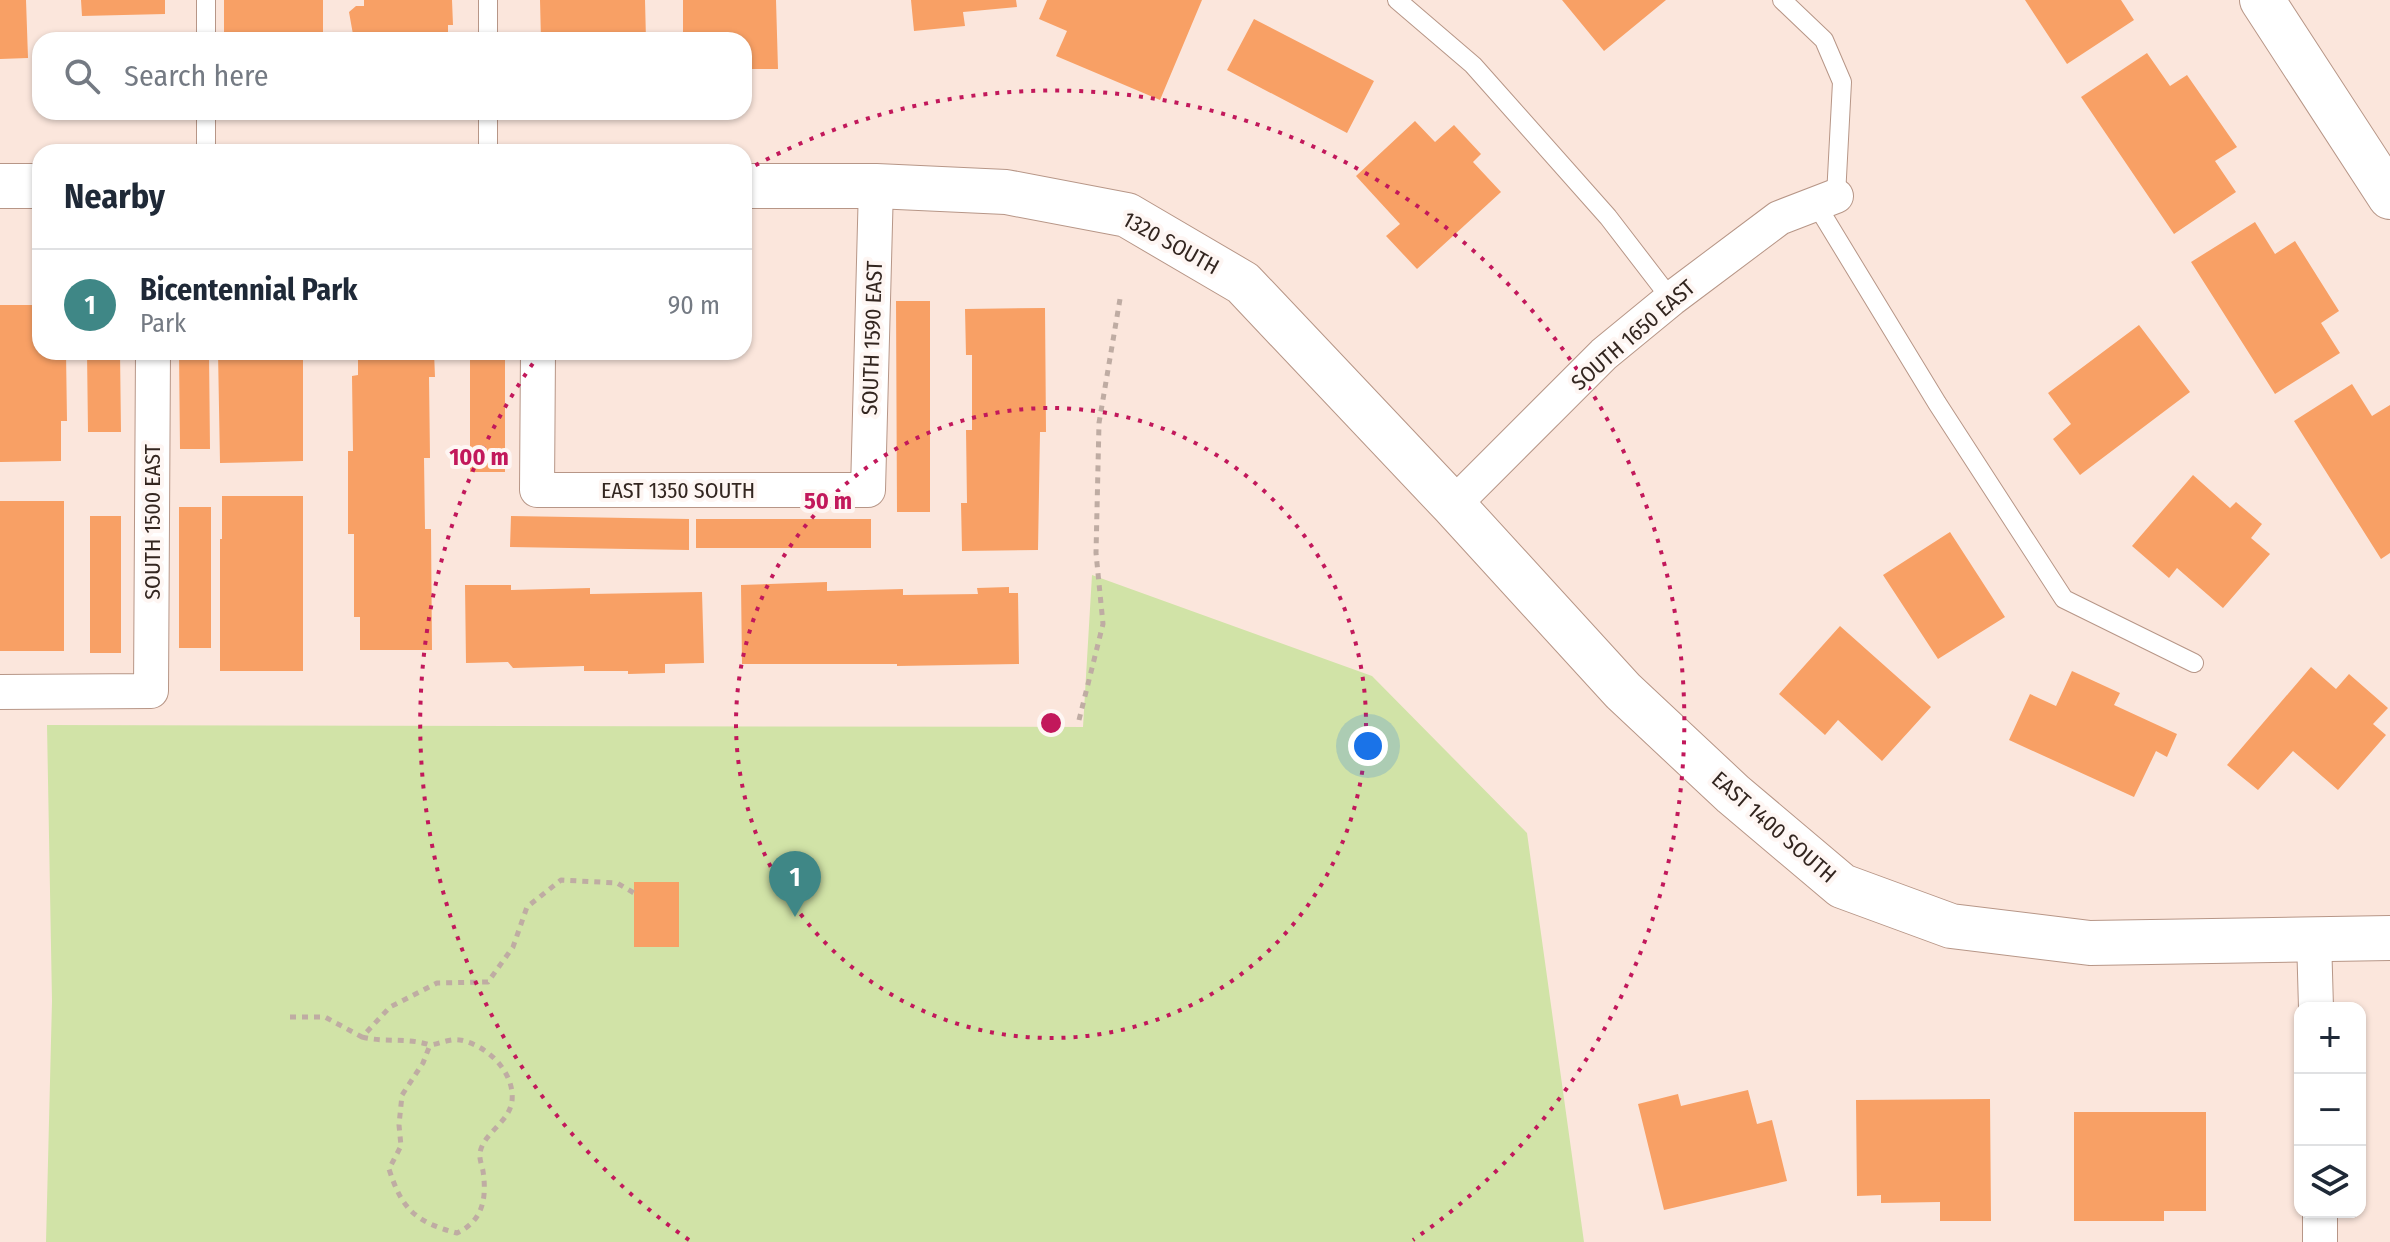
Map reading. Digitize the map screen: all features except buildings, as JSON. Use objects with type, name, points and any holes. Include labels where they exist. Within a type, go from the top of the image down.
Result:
[{"type":"street","points":[[2262,0],[2390,197]]},
{"type":"street","points":[[0,186],[32,186]]},
{"type":"street","name":"1320 SOUTH","points":[[752,186],[876,186],[1006,192],[1127,215],[1243,283],[1453,505]]},
{"type":"street","name":"SOUTH 1590 EAST","points":[[868,490],[876,186]]},
{"type":"street","name":"SOUTH 1650 EAST","points":[[1453,505],[1604,354],[1671,299],[1779,218],[1826,200]]},
{"type":"street","name":"SOUTH 1500 EAST","points":[[0,692],[151,691],[153,360]]},
{"type":"street","name":"EAST 1350 SOUTH","points":[[538,360],[537,490],[868,490]]},
{"type":"street","name":"EAST 1400 SOUTH","points":[[1453,505],[1623,691],[1733,794],[1842,886],[1951,926],[2090,943],[2390,938]]},
{"type":"street","points":[[2314,938],[2316,1002]]},
{"type":"street","points":[[2320,1218],[2320,1242]]},
{"type":"lane","points":[[206,0],[206,32]]},
{"type":"lane","points":[[488,0],[488,32]]},
{"type":"lane","points":[[1397,0],[1473,65],[1608,217],[1671,299]]},
{"type":"lane","points":[[1782,0],[1824,40],[1842,82],[1826,200],[1937,403],[2064,599],[2194,663]]},
{"type":"lane","points":[[206,120],[206,144]]},
{"type":"lane","points":[[488,120],[488,144]]},
{"type":"path","points":[[1079,720],[1103,624],[1096,553],[1099,423],[1120,299]]},
{"type":"path","points":[[362,1037],[390,1007],[437,983],[488,982],[513,947],[527,907],[561,880],[617,883],[634,893]]},
{"type":"path","points":[[290,1017],[325,1017],[362,1037],[379,1041],[412,1039],[430,1045],[457,1039],[479,1046],[495,1059],[508,1077],[512,1102],[502,1124],[487,1139],[480,1153],[484,1206],[469,1228],[457,1233],[427,1225],[396,1191],[389,1169],[401,1146],[399,1125],[402,1095],[423,1063],[430,1045]]},
{"type":"green space","points":[[1092,575],[1372,676],[1527,833],[1584,1242],[46,1242],[52,1001],[47,725],[1083,727]]},
{"type":"place","name":"Bicentennial Park","points":[[795,917]]}]
